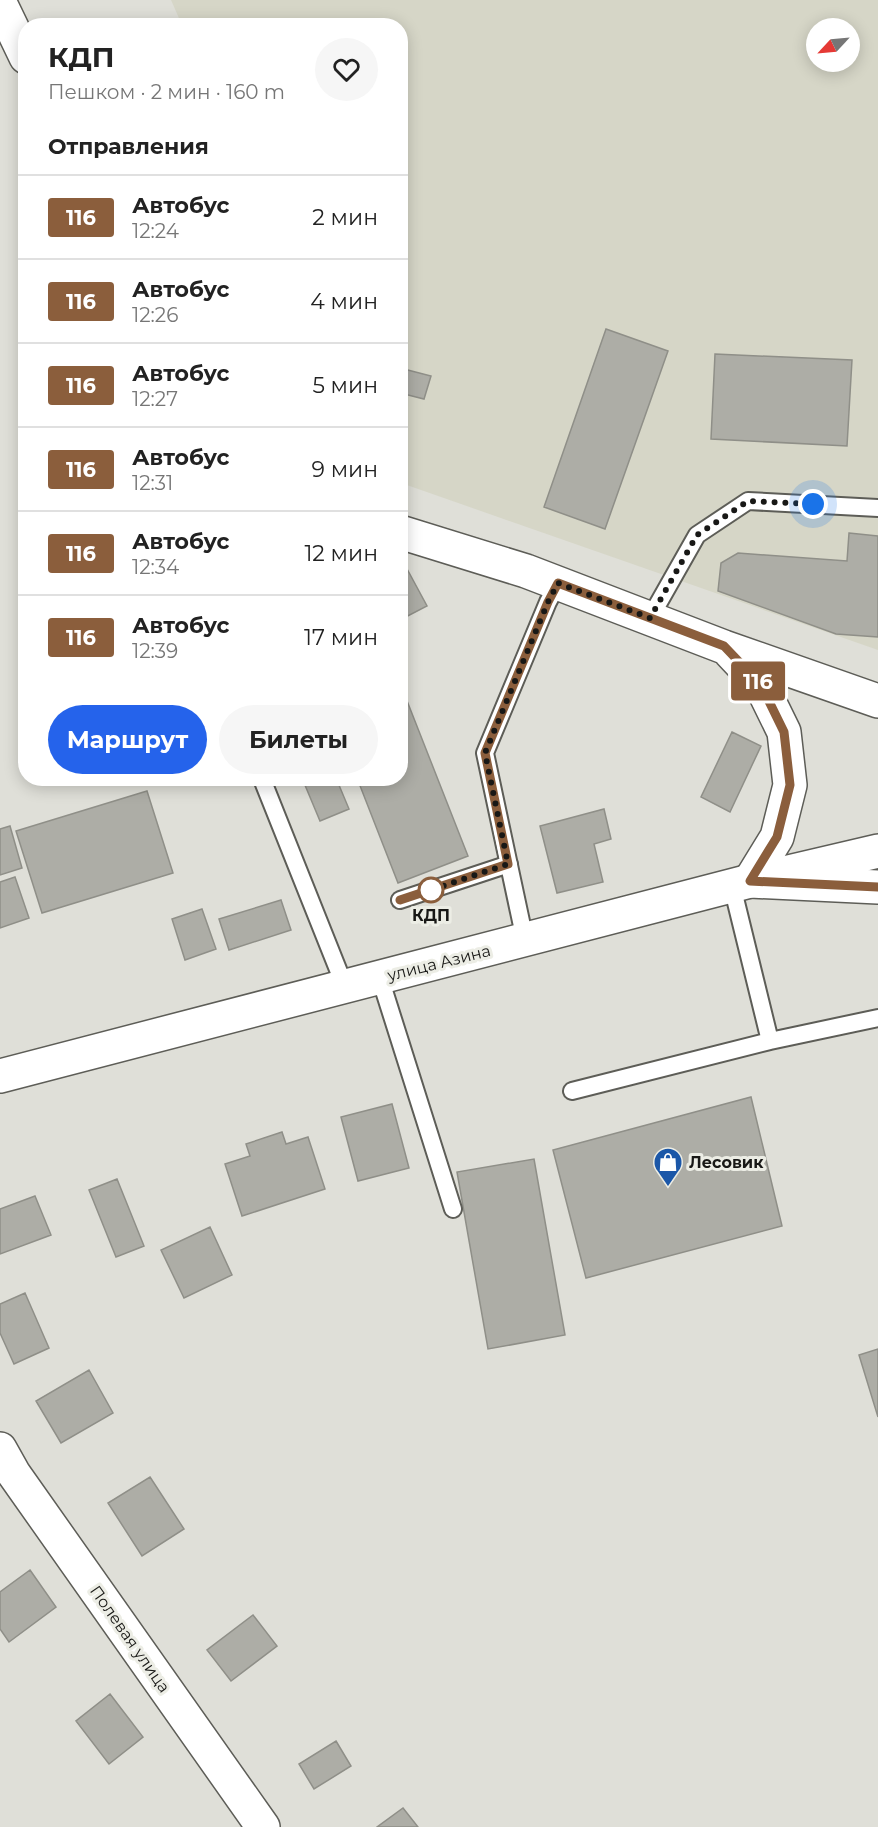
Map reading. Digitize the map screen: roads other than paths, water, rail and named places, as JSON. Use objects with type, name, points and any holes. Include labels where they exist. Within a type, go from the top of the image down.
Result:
[{"type":"main road","points":[[0,3],[18,40]]},
{"type":"main road","points":[[408,534],[526,571],[878,701]]},
{"type":"main road","points":[[724,646],[761,685],[784,732],[790,785],[777,837],[741,884]]},
{"type":"main road","name":"улица Азина","points":[[0,1076],[741,884],[878,851]]},
{"type":"main road","points":[[741,884],[878,887]]},
{"type":"main road","name":"Полевая улица","points":[[0,1449],[14,1474],[263,1827]]},
{"type":"lane","points":[[650,618],[697,535],[748,501],[878,508]]},
{"type":"lane","points":[[525,940],[485,753],[558,583]]},
{"type":"lane","points":[[265,786],[345,987]]},
{"type":"lane","points":[[400,900],[508,864]]},
{"type":"lane","points":[[741,884],[770,1041]]},
{"type":"lane","points":[[380,978],[453,1209]]},
{"type":"lane","points":[[572,1091],[770,1041],[878,1018]]},
{"type":"place","name":"КДП","points":[[431,890]]},
{"type":"place","name":"Лесовик","points":[[668,1188]]}]
